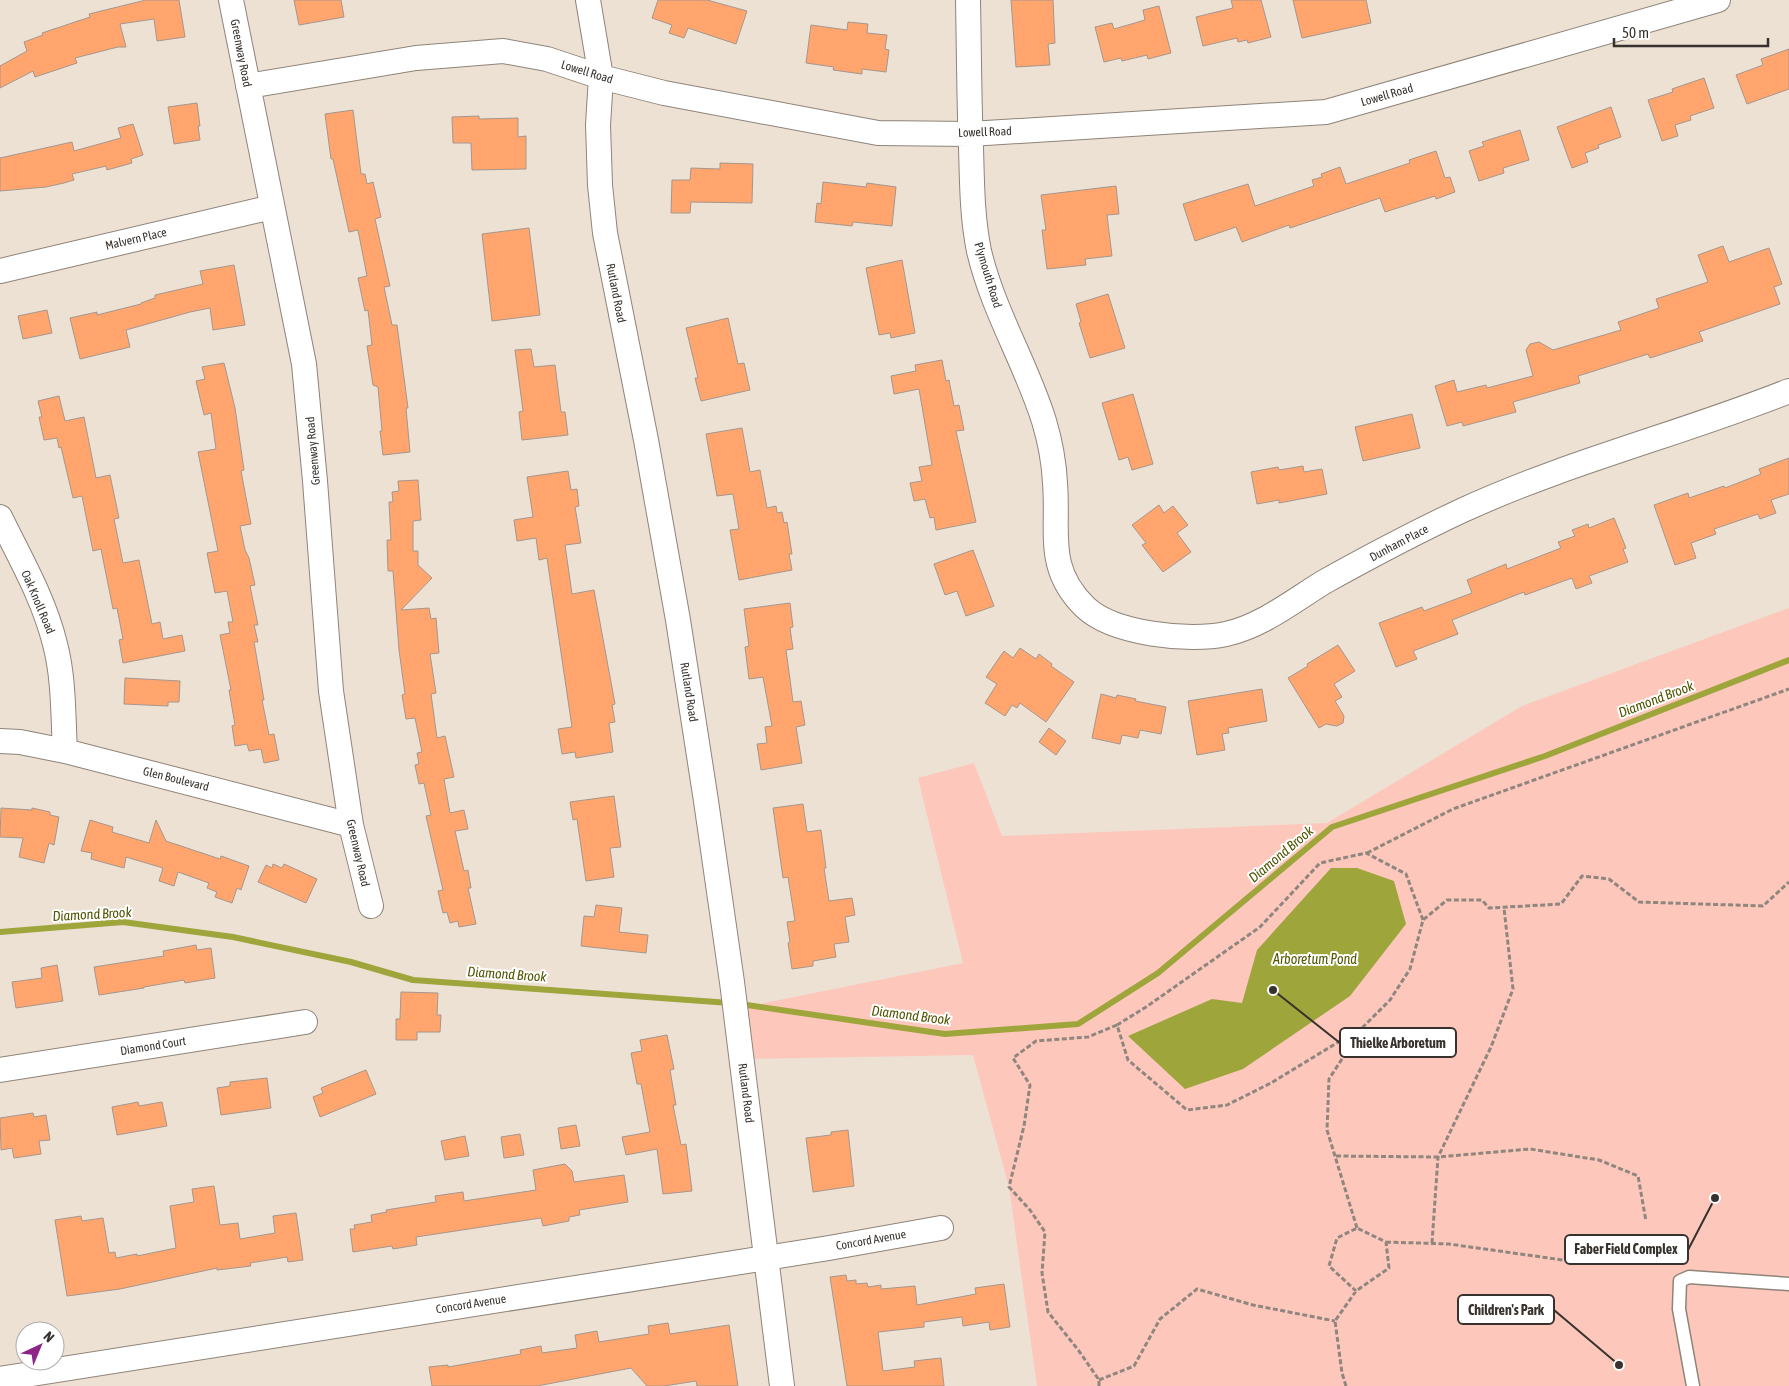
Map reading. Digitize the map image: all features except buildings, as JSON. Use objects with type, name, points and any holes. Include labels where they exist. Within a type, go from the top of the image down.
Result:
[{"type":"street","name":"Greenway Road","points":[[231,0],[304,364],[316,481],[331,691],[350,824],[371,906]]},
{"type":"street","name":"Rutland Road","points":[[588,0],[601,77],[598,125],[600,185],[605,232],[648,450],[678,620],[706,801],[732,982],[782,1386]]},
{"type":"street","name":"Plymouth Road","points":[[968,0],[972,204],[979,250],[990,289],[1046,429],[1051,447],[1056,485],[1055,540]]},
{"type":"street","name":"Lowell Road","points":[[248,86],[416,58],[503,52],[547,59],[601,77],[664,93],[878,134],[970,134],[1326,112],[1718,0]]},
{"type":"street","name":"Malvern Place","points":[[0,271],[272,207]]},
{"type":"street","name":"Dunham Place","points":[[1055,540],[1057,557],[1063,577],[1074,595],[1089,610],[1107,622],[1126,629],[1182,636],[1203,637],[1226,634],[1253,625],[1325,582],[1398,542],[1463,510],[1524,484],[1789,391]]},
{"type":"street","name":"Oak Knoll Road","points":[[0,517],[45,610],[56,644],[61,675],[65,751]]},
{"type":"street","name":"Glen Boulevard","points":[[0,741],[20,742],[65,751],[350,824]]},
{"type":"street","name":"Diamond Court","points":[[0,1070],[305,1022]]},
{"type":"street","name":"Concord Avenue","points":[[0,1379],[941,1228]]},
{"type":"lane","points":[[1693,1386],[1679,1309],[1680,1281],[1689,1276],[1789,1284]]},
{"type":"path","points":[[1099,1386],[1099,1380],[1048,1312],[1042,1273],[1045,1232],[1030,1210],[1008,1187],[1024,1126],[1030,1084],[1013,1058],[1036,1041],[1088,1037],[1117,1025],[1146,1007],[1260,926],[1320,863],[1366,853],[1453,809],[1789,689]]},
{"type":"path","points":[[1366,853],[1406,874],[1423,920],[1410,969],[1390,1000],[1363,1027],[1328,1079],[1327,1130],[1357,1228],[1386,1242],[1450,1244],[1570,1261],[1614,1262],[1638,1252]]},
{"type":"path","points":[[1423,920],[1447,900],[1482,900],[1489,908],[1561,904],[1582,876],[1609,880],[1639,902],[1763,906],[1789,882]]},
{"type":"path","points":[[1432,1243],[1438,1157],[1490,1047],[1513,989],[1504,908]]},
{"type":"path","points":[[1117,1025],[1128,1060],[1187,1110],[1227,1105],[1272,1083],[1363,1027]]},
{"type":"path","points":[[1336,1156],[1438,1157],[1530,1149],[1599,1160],[1638,1176],[1646,1221]]},
{"type":"path","points":[[1356,1291],[1329,1266],[1337,1238],[1357,1228]]},
{"type":"path","points":[[1346,1386],[1342,1373],[1335,1321],[1356,1291],[1389,1268],[1386,1242]]},
{"type":"path","points":[[1099,1380],[1134,1366],[1160,1319],[1197,1289],[1253,1305],[1335,1321]]},
{"type":"shaded area","points":[[1789,608],[1789,1386],[1037,1386],[1009,1187],[973,1055],[742,1059],[735,1009],[963,963],[918,778],[974,763],[1002,836],[1327,823],[1522,706]]},
{"type":"water","name":"Arboretum Pond","points":[[1331,868],[1357,868],[1394,881],[1406,924],[1350,996],[1243,1069],[1185,1089],[1128,1036],[1212,999],[1242,1003],[1257,950]]},
{"type":"waterway","name":"Diamond Brook","points":[[740,1004],[945,1034],[1078,1024],[1158,973],[1332,827],[1545,756],[1789,660]]},
{"type":"waterway","name":"Diamond Brook","points":[[0,932],[123,922],[233,937],[351,962],[413,980],[730,1003]]},
{"type":"place","name":"Thielke Arboretum","points":[[1273,990]]},
{"type":"place","name":"Faber Field Complex","points":[[1715,1198]]},
{"type":"place","name":"Children's Park","points":[[1619,1365]]}]
